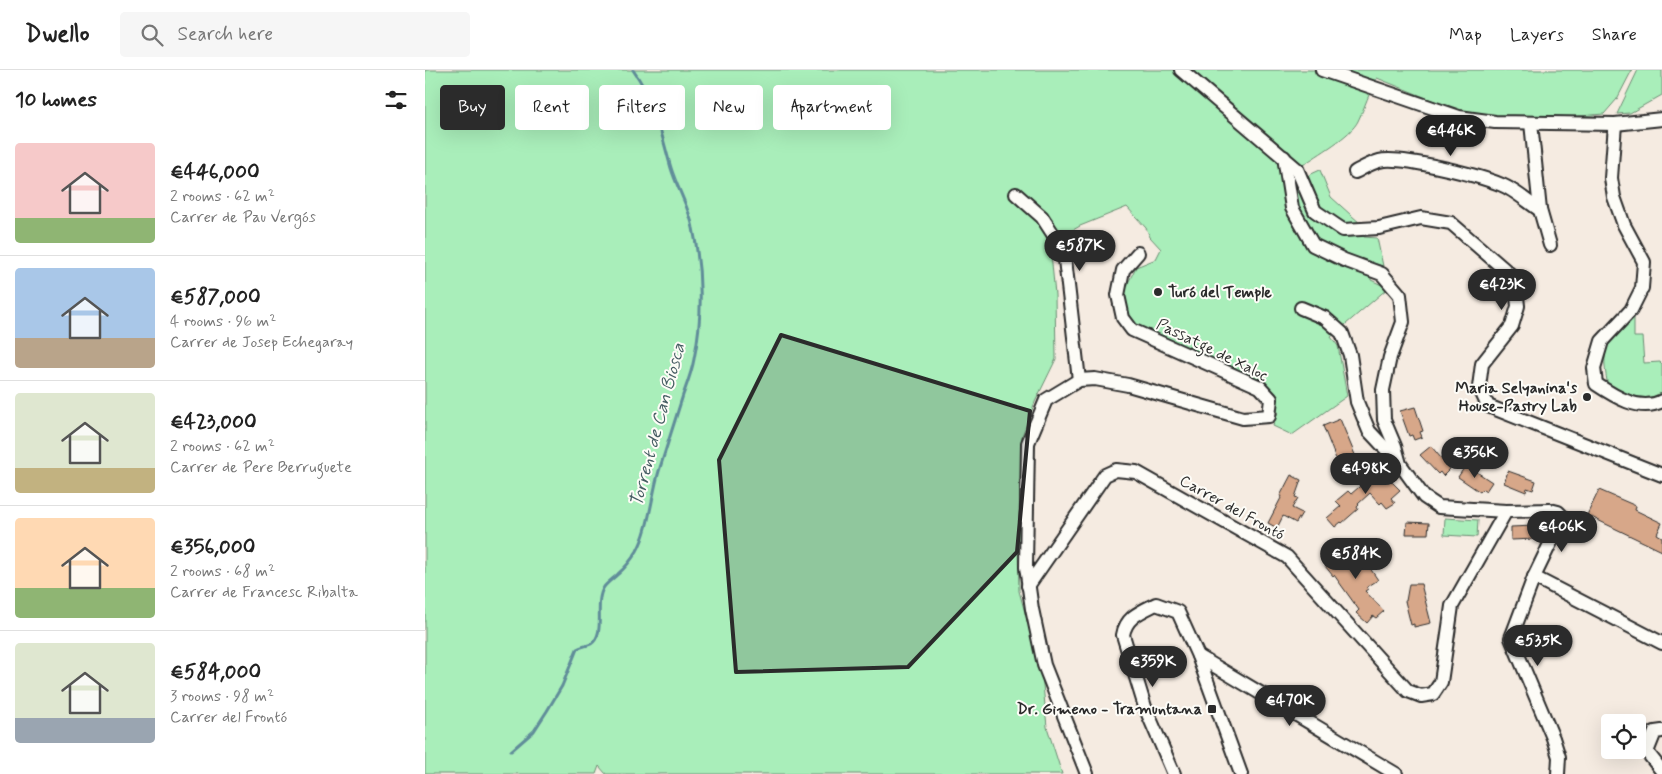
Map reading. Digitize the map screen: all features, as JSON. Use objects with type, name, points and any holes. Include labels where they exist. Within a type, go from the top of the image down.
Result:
[{"type":"street","points":[[1181,70],[1297,169],[1315,210],[1343,230],[1379,228],[1421,218],[1451,223],[1511,275],[1516,288],[1518,306],[1512,326],[1483,364],[1481,371],[1479,387],[1489,406],[1662,475]]},
{"type":"street","points":[[1322,70],[1459,117],[1495,122],[1531,123],[1615,124],[1662,120]]},
{"type":"street","points":[[1531,123],[1541,210],[1551,245]]},
{"type":"street","points":[[1615,124],[1611,178],[1614,197],[1624,225],[1644,262],[1642,288],[1631,310],[1603,341],[1594,368],[1595,384],[1613,396],[1632,404],[1652,404],[1662,401]]},
{"type":"street","points":[[1284,157],[1292,208],[1313,245],[1344,260],[1382,274],[1400,295],[1403,322],[1390,357],[1383,390],[1383,420],[1395,446],[1400,464]]},
{"type":"street","points":[[1355,172],[1380,160],[1402,160],[1424,164],[1481,177],[1504,185],[1526,202],[1541,210]]},
{"type":"street","points":[[1016,194],[1042,217],[1064,251],[1079,380],[1046,400],[1028,443],[1026,567],[1044,665],[1087,774]]},
{"type":"street","name":"Passatge de Xaloc","points":[[1079,380],[1095,379],[1128,385],[1243,418],[1269,416],[1271,399],[1260,387],[1132,330],[1123,318],[1118,295],[1123,270],[1138,253]]},
{"type":"street","points":[[1301,308],[1325,318],[1342,333],[1350,355],[1357,402],[1369,432],[1400,464],[1424,498],[1439,507],[1505,511],[1550,510],[1558,512],[1563,517],[1534,577],[1511,638],[1553,738],[1559,757],[1558,774]]},
{"type":"street","name":"Carrer del Frontó","points":[[1028,586],[1105,475],[1116,470],[1136,472],[1287,558],[1408,691],[1421,696],[1433,694],[1441,682],[1452,606],[1505,511]]},
{"type":"street","points":[[1534,577],[1662,643]]},
{"type":"street","points":[[1174,774],[1145,707],[1123,636],[1129,619],[1155,604],[1178,612],[1198,656],[1241,774]]},
{"type":"street","points":[[1198,656],[1396,774]]},
{"type":"street","points":[[1662,730],[1655,732],[1647,752],[1662,771]]},
{"type":"highlighted area","points":[[781,335],[1030,411],[1017,552],[908,667],[736,672],[719,460]]},
{"type":"green space","points":[[425,70],[1632,70],[1617,99],[1604,114],[1531,120],[1454,109],[1377,78],[1354,127],[1325,151],[1303,165],[1307,176],[1320,170],[1331,197],[1361,224],[1364,237],[1377,238],[1383,266],[1371,262],[1371,280],[1388,288],[1331,337],[1338,346],[1347,396],[1292,435],[1273,426],[1278,412],[1270,393],[1140,330],[1129,319],[1122,295],[1136,267],[1156,259],[1161,249],[1150,237],[1146,228],[1127,207],[1080,226],[1050,243],[1055,295],[1056,359],[1035,402],[1022,436],[1018,543],[1019,591],[1042,674],[1047,727],[1062,774],[606,774],[599,766],[596,774],[425,774]]},
{"type":"green space","points":[[1638,70],[1662,70],[1662,95],[1630,113],[1617,114]]},
{"type":"green space","points":[[1634,314],[1634,337],[1642,337],[1644,363],[1660,362],[1662,364],[1662,393],[1657,399],[1635,400],[1608,387],[1605,360],[1608,347]]},
{"type":"green space","points":[[1445,518],[1478,520],[1477,537],[1444,535]]},
{"type":"building","points":[[1415,407],[1423,431],[1420,432],[1422,437],[1414,440],[1412,435],[1409,436],[1400,411]]},
{"type":"building","points":[[1340,419],[1358,462],[1340,469],[1323,426]]},
{"type":"building","points":[[1431,446],[1450,469],[1443,476],[1440,472],[1438,474],[1420,455]]},
{"type":"building","points":[[1375,464],[1391,478],[1389,479],[1400,490],[1391,498],[1395,503],[1387,508],[1382,502],[1380,504],[1370,493],[1358,504],[1358,509],[1335,527],[1327,518],[1341,506],[1336,501],[1348,491],[1351,494],[1366,481],[1363,477],[1367,474],[1365,473]]},
{"type":"building","points":[[1466,465],[1492,482],[1486,491],[1483,489],[1480,492],[1458,477]]},
{"type":"building","points":[[1508,471],[1536,481],[1533,490],[1527,488],[1526,492],[1504,483]]},
{"type":"building","points":[[1291,475],[1301,480],[1295,497],[1298,498],[1292,508],[1302,513],[1296,523],[1283,516],[1277,528],[1268,523]]},
{"type":"building","points":[[1599,490],[1636,506],[1635,510],[1662,523],[1657,534],[1662,537],[1662,551],[1587,515]]},
{"type":"building","points":[[1407,522],[1429,523],[1428,534],[1406,534]]},
{"type":"building","points":[[1534,526],[1535,539],[1511,540],[1511,527]]},
{"type":"building","points":[[1359,541],[1366,551],[1361,555],[1378,580],[1367,587],[1368,589],[1365,591],[1384,611],[1376,618],[1373,616],[1367,623],[1356,613],[1359,610],[1334,575],[1325,566]]},
{"type":"building","points":[[1409,584],[1421,584],[1431,623],[1414,627],[1414,624],[1411,625],[1405,601]]},
{"type":"waterway","name":"Torrent de Can Biosca","points":[[511,751],[534,731],[547,711],[562,686],[577,649],[591,644],[596,639],[601,594],[604,587],[621,572],[637,551],[647,523],[659,471],[692,368],[697,343],[700,277],[693,228],[689,213],[676,183],[652,105],[633,70]]},
{"type":"place","name":"Turó del Temple","points":[[1158,292]]},
{"type":"place","name":"Maria Selyanina's House-Pastry Lab","points":[[1587,397]]},
{"type":"place","name":"Dr. Gimeno - Tramuntana","points":[[1212,709]]}]
